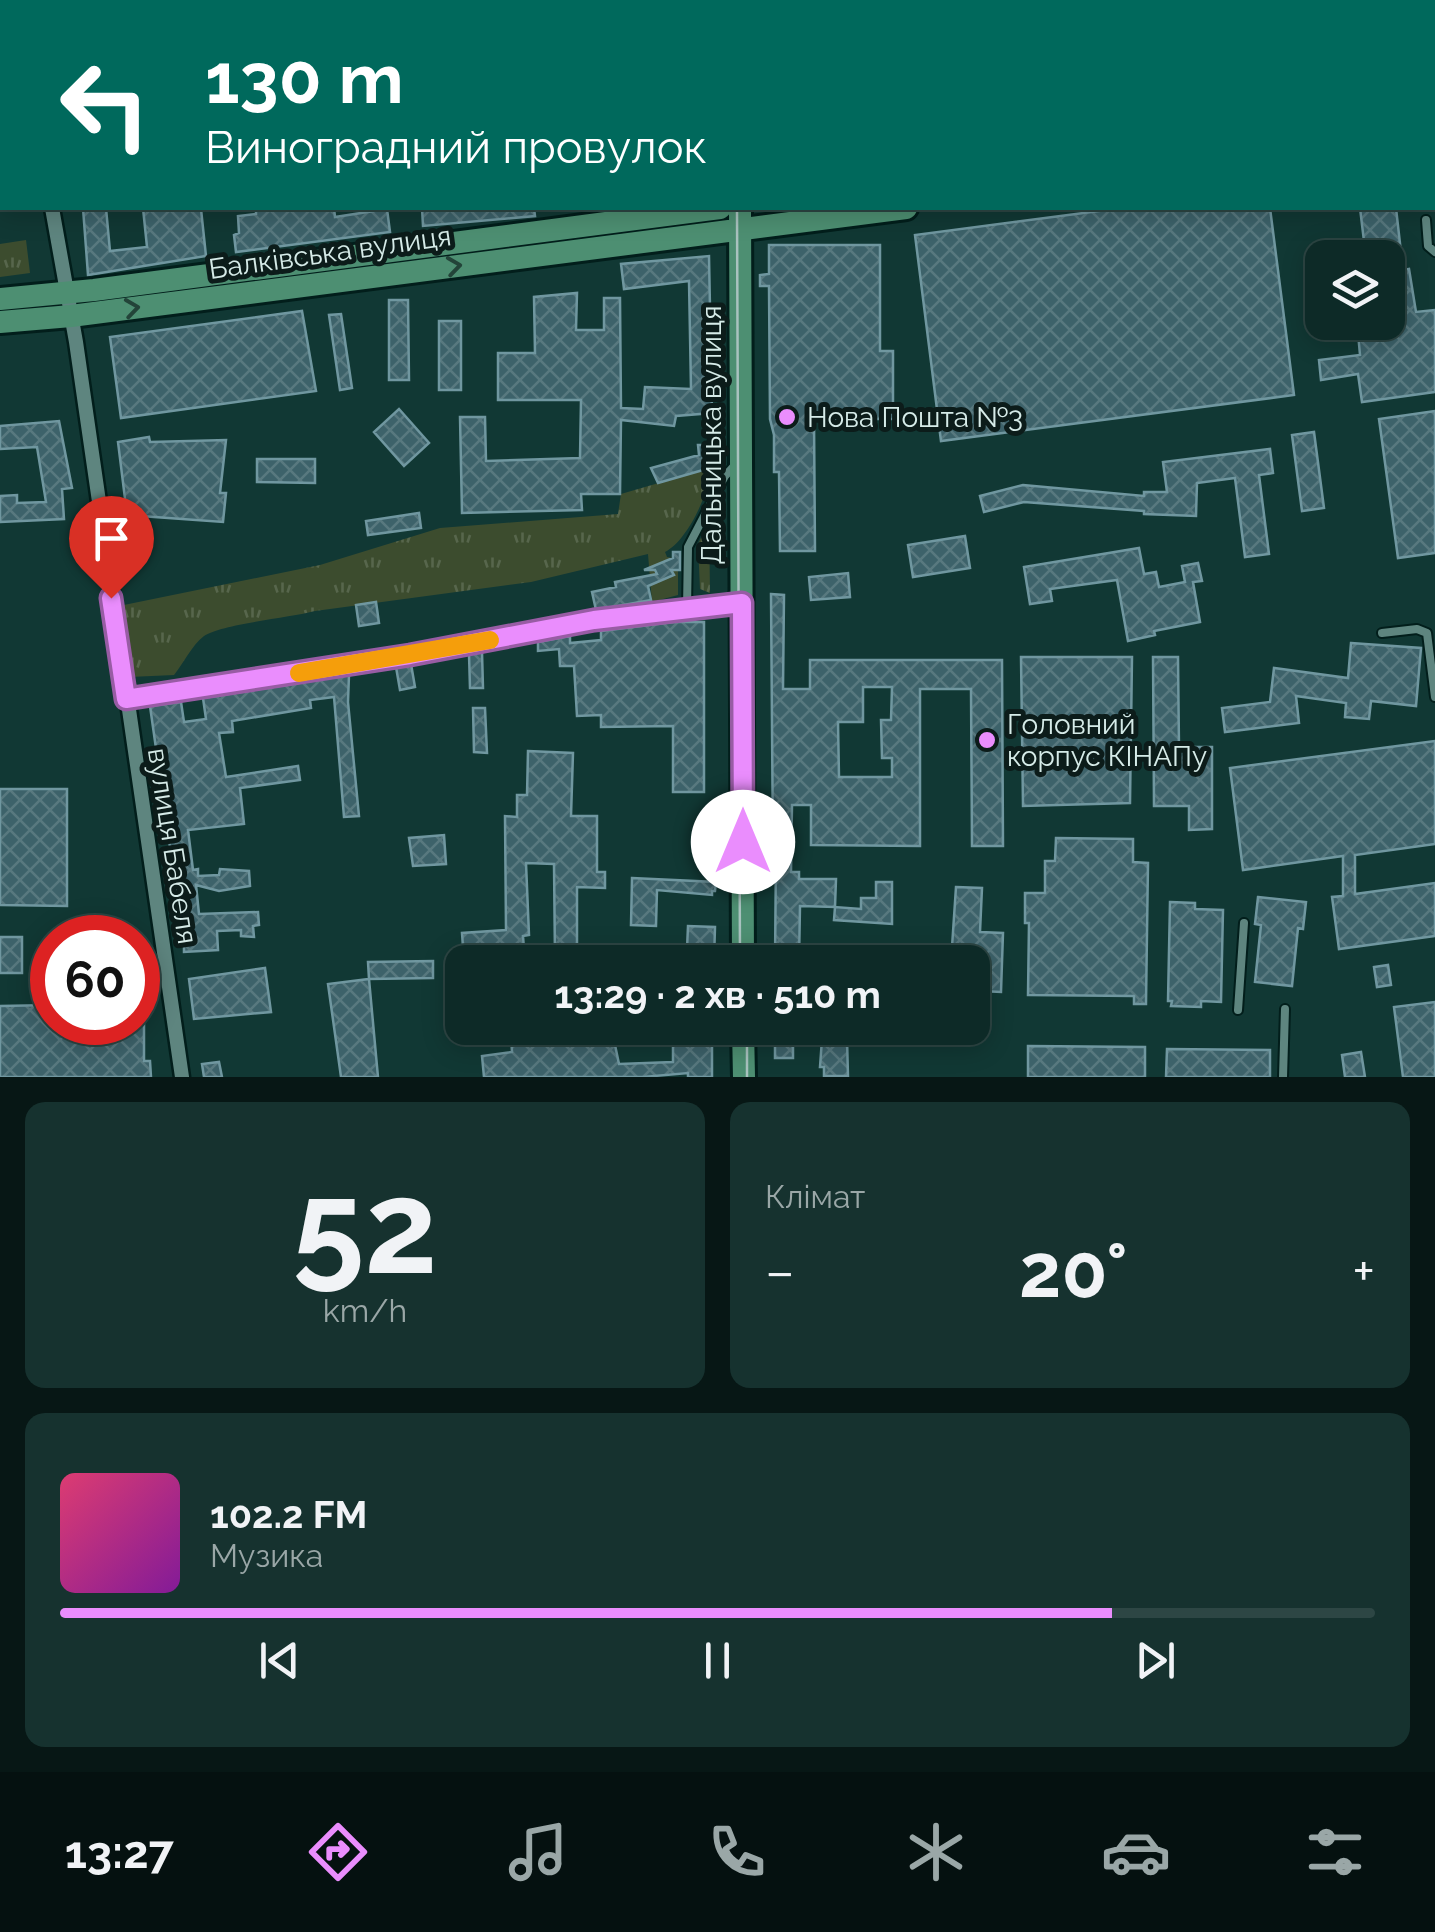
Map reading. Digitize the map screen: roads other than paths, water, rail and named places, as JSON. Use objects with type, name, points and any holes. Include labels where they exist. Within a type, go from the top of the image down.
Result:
[{"type":"main road","name":"Балківська вулиця","points":[[0,322],[69,304],[706,210]]},
{"type":"main road","name":"Балківська вулиця","points":[[0,299],[69,304],[740,218],[873,210]]},
{"type":"main road","name":"Дальницька вулиця","points":[[740,218],[743,945]]},
{"type":"main road","points":[[744,1045],[744,1077]]},
{"type":"street","name":"вулиця Бабеля","points":[[52,210],[182,1077]]},
{"type":"street","points":[[126,699],[301,673],[594,620],[742,603]]},
{"type":"lane","points":[[1426,220],[1428,246],[1435,252]]},
{"type":"lane","points":[[687,608],[688,547],[725,476],[741,458]]},
{"type":"lane","points":[[1382,634],[1416,629],[1427,633],[1435,697]]},
{"type":"lane","points":[[1238,1010],[1244,923]]},
{"type":"lane","points":[[1282,1077],[1285,1009]]},
{"type":"tram line","points":[[737,210],[740,945]]},
{"type":"tram line","points":[[747,1045],[747,1077]]},
{"type":"place","name":"Нова Пошта №3","points":[[787,417]]},
{"type":"place","name":"Головний корпус КІНАПу","points":[[987,740]]}]
